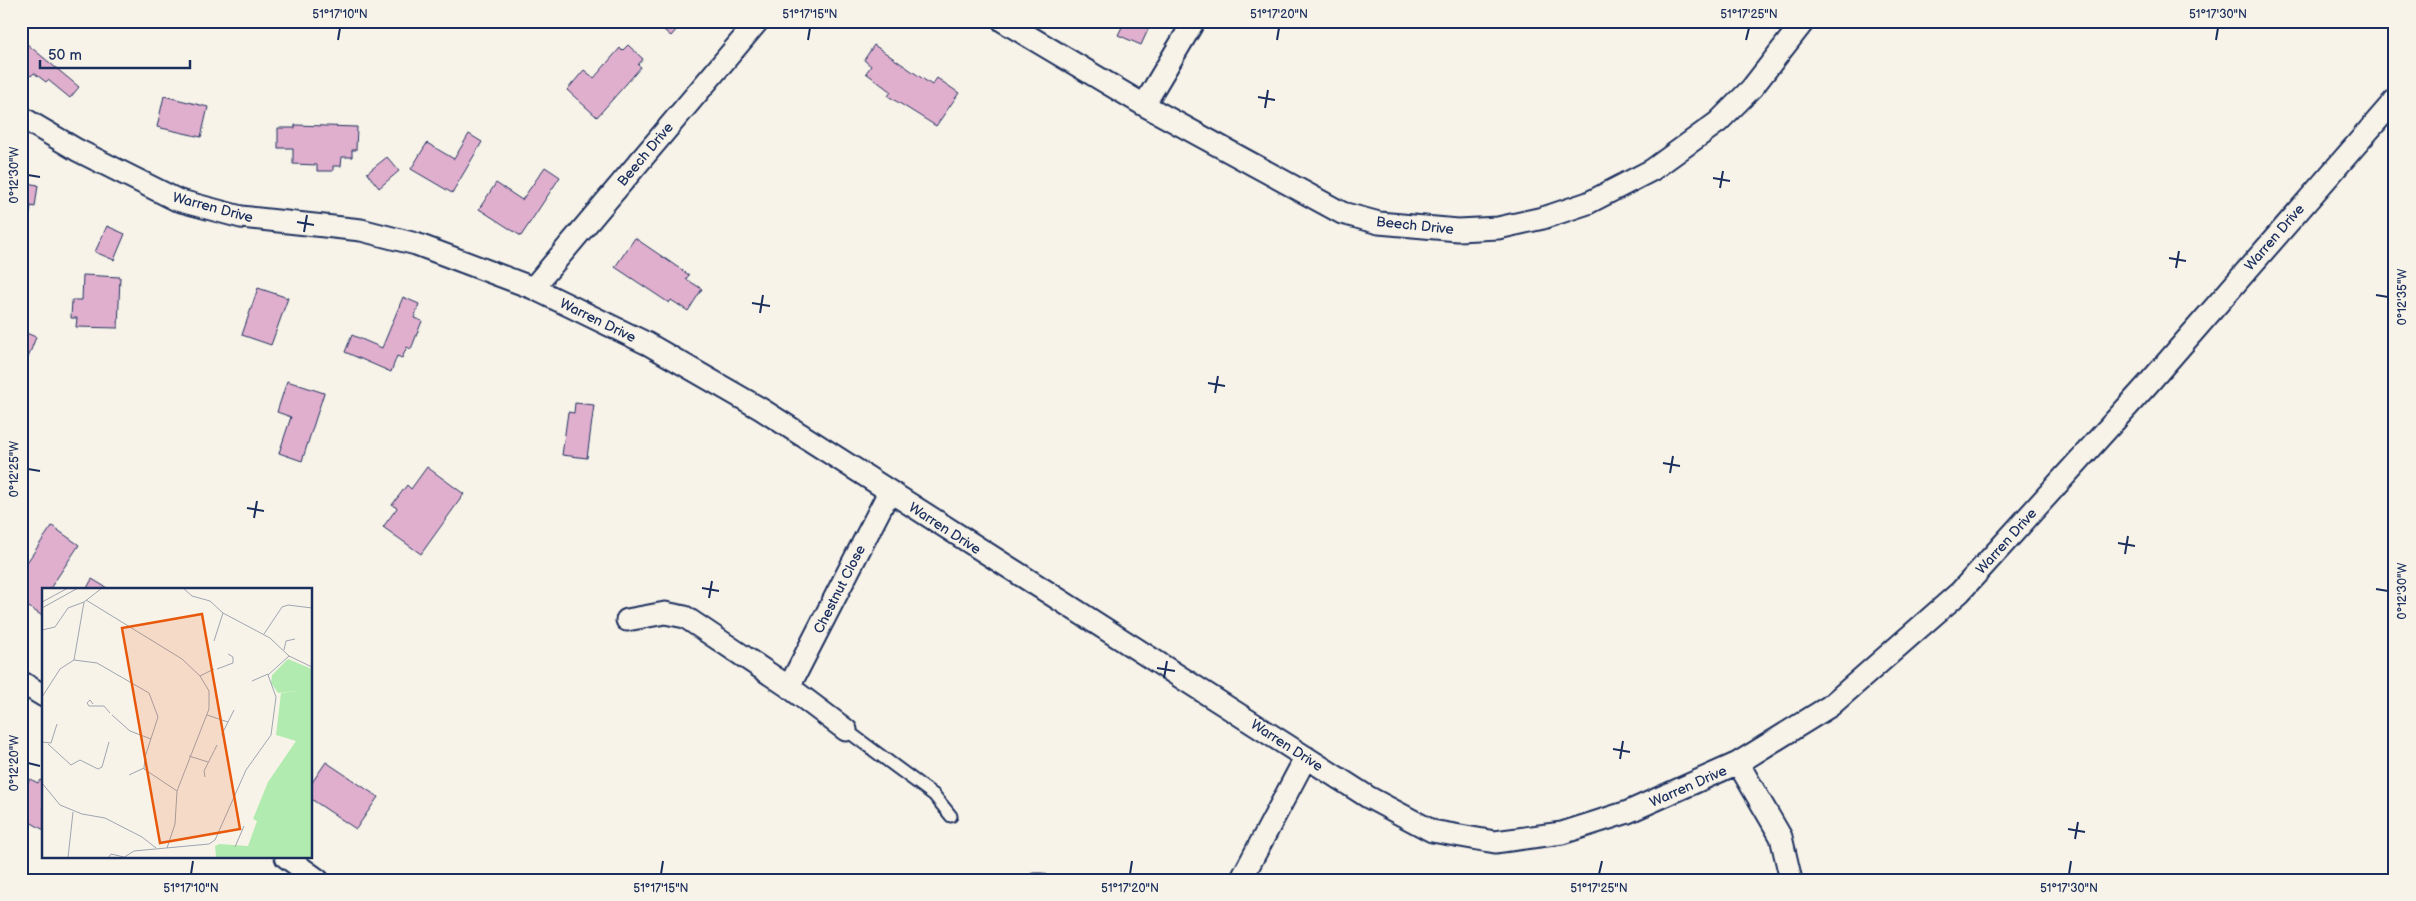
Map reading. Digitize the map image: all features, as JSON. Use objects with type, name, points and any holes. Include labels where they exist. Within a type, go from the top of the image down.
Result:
[{"type":"street","name":"Beech Drive","points":[[533,288],[758,21]]},
{"type":"street","name":"Beech Drive","points":[[1003,21],[1144,105],[1342,213],[1378,223],[1458,230],[1498,228],[1543,218],[1588,203],[1652,170],[1718,122],[1752,88],[1804,21]]},
{"type":"street","points":[[1144,105],[1194,21]]},
{"type":"street","name":"Warren Drive","points":[[21,117],[77,150],[177,200],[241,218],[361,230],[416,244],[533,288],[648,344],[752,404],[1368,797],[1432,831],[1495,842],[1562,833],[1628,812],[1738,763],[1830,706],[1960,592],[2148,384],[2395,100]]},
{"type":"street","name":"Chestnut Close","points":[[789,687],[890,492]]},
{"type":"street","points":[[627,620],[665,613],[684,617],[789,687],[846,730]]},
{"type":"street","points":[[21,682],[42,695]]},
{"type":"street","points":[[1241,880],[1306,757]]},
{"type":"street","points":[[1738,763],[1782,836],[1792,880]]},
{"type":"street","points":[[287,858],[318,880]]},
{"type":"lane","points":[[846,730],[934,795],[951,816]]},
{"type":"lane","points":[[1034,880],[1042,880]]},
{"type":"building","points":[[653,21],[684,21],[671,36]]},
{"type":"building","points":[[1125,21],[1152,21],[1141,45],[1118,35]]},
{"type":"building","points":[[21,39],[79,87],[70,98],[48,80],[46,82],[34,73],[31,76],[21,68]]},
{"type":"building","points":[[628,45],[643,59],[638,65],[641,67],[597,117],[567,90],[584,70],[594,78],[620,48],[622,51]]},
{"type":"building","points":[[874,45],[932,85],[937,78],[959,93],[936,126],[888,96],[891,92],[866,73],[871,66],[864,60]]},
{"type":"building","points":[[164,96],[208,107],[201,137],[157,127]]},
{"type":"building","points":[[295,125],[357,127],[356,150],[352,150],[352,157],[342,157],[341,166],[333,166],[333,171],[317,171],[317,165],[293,164],[293,148],[278,148],[278,128],[295,128]]},
{"type":"building","points":[[469,134],[482,142],[452,193],[411,169],[427,143],[454,159]]},
{"type":"building","points":[[387,157],[399,171],[379,188],[367,173]]},
{"type":"building","points":[[545,167],[560,177],[521,236],[479,209],[496,183],[522,200]]},
{"type":"building","points":[[21,182],[38,185],[35,207],[31,206],[28,225],[21,224]]},
{"type":"building","points":[[107,226],[125,234],[114,260],[95,252]]},
{"type":"building","points":[[635,238],[689,275],[686,279],[702,289],[688,311],[671,300],[669,303],[615,267]]},
{"type":"building","points":[[83,275],[120,277],[118,328],[76,327],[77,318],[71,318],[72,300],[82,300]]},
{"type":"building","points":[[258,288],[288,298],[271,345],[242,335]]},
{"type":"building","points":[[403,297],[419,304],[414,318],[422,321],[411,349],[407,347],[402,358],[397,356],[391,372],[345,352],[352,335],[382,348]]},
{"type":"building","points":[[21,331],[36,337],[21,376]]},
{"type":"building","points":[[287,381],[324,393],[302,461],[279,453],[291,417],[277,412]]},
{"type":"building","points":[[575,403],[594,405],[587,458],[562,455],[568,412],[574,413]]},
{"type":"building","points":[[427,467],[464,494],[421,554],[383,527],[397,508],[392,505],[407,485],[411,489]]},
{"type":"building","points":[[52,526],[79,545],[50,588],[42,588],[42,616],[21,602],[21,571]]},
{"type":"building","points":[[92,579],[107,588],[87,588]]},
{"type":"building","points":[[326,762],[378,797],[356,829],[312,800],[312,783]]},
{"type":"building","points":[[30,779],[38,783],[40,780],[42,781],[42,829],[21,817],[21,795]]}]
